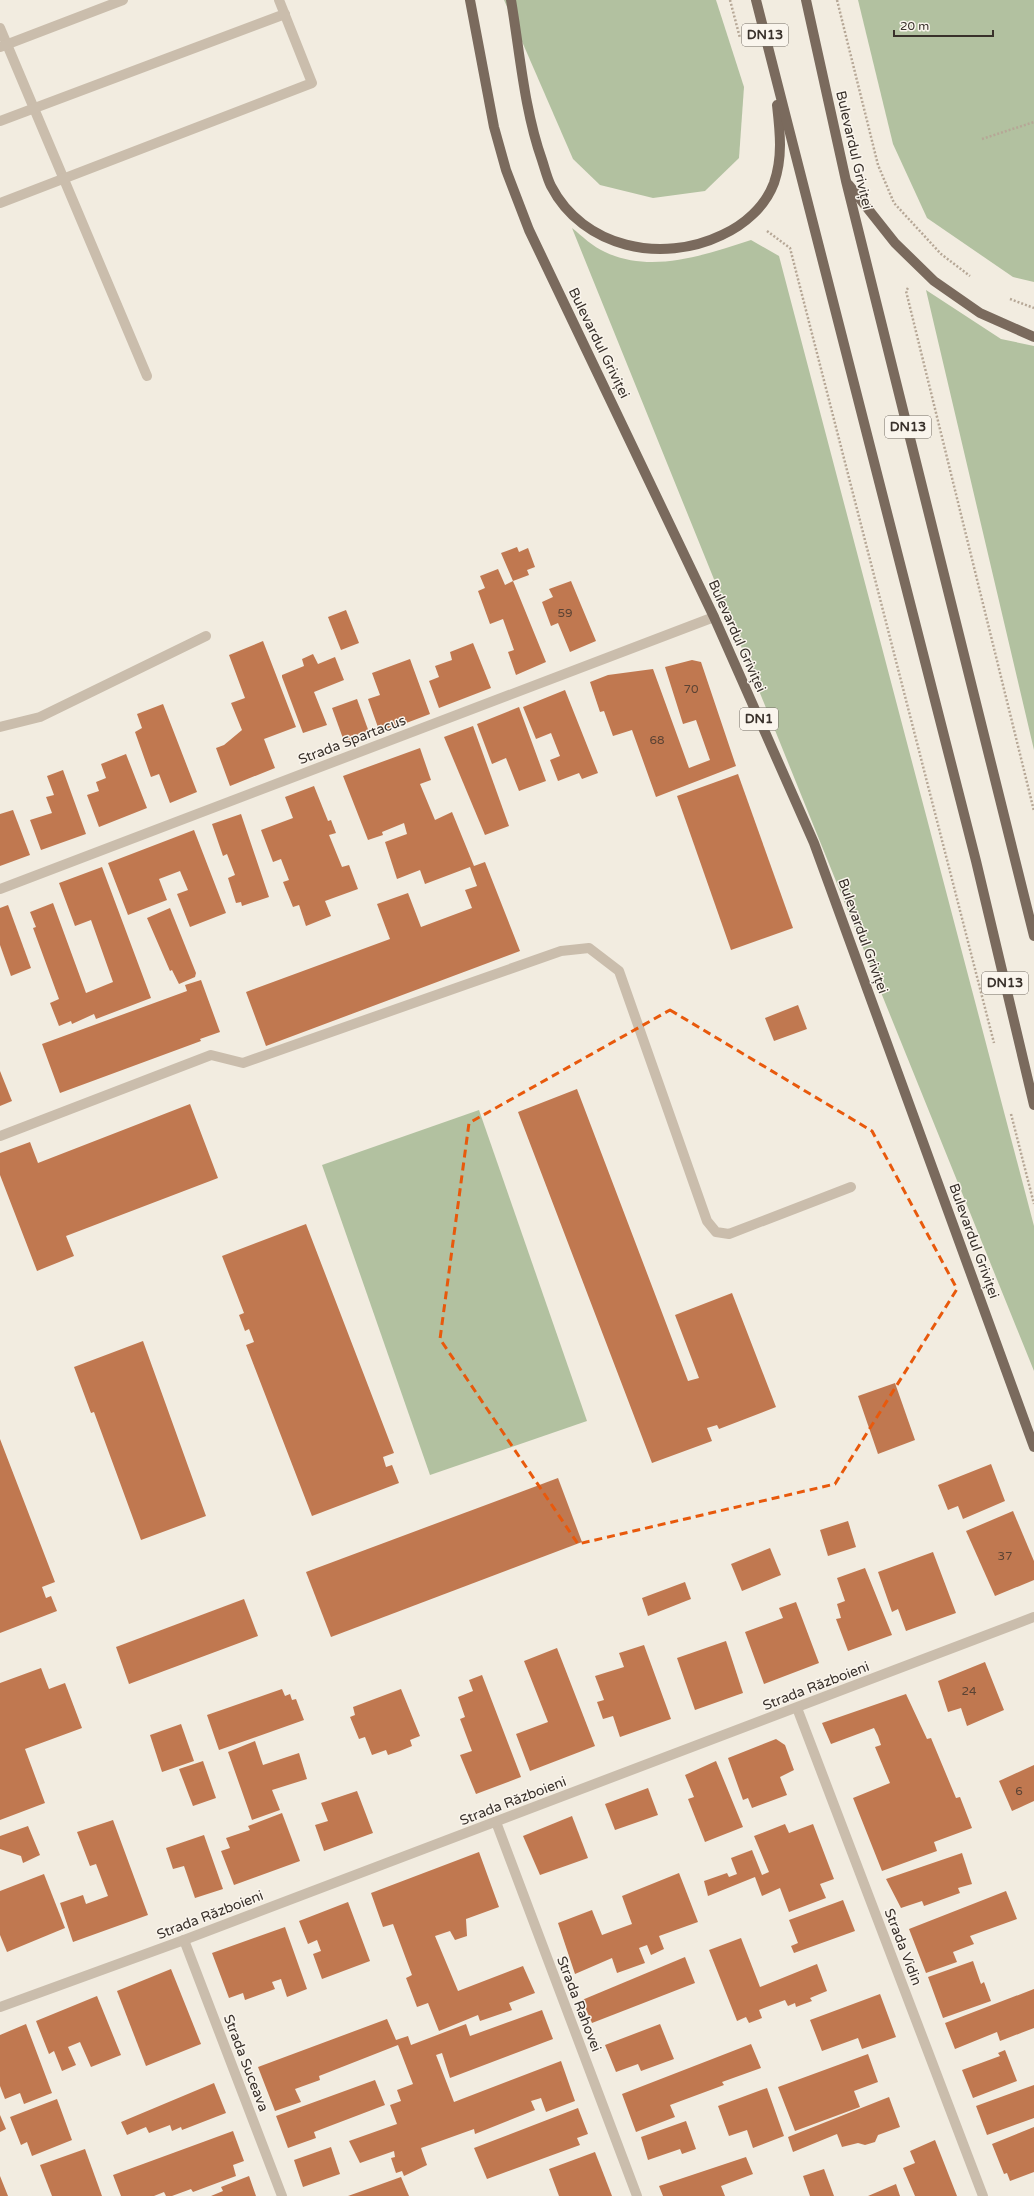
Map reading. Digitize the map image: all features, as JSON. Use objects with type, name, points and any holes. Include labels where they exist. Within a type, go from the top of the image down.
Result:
[{"type":"main road","name":"Bulevardul Griviței","points":[[470,0],[494,127],[506,170],[529,230],[714,617],[814,843],[1034,1447]]},
{"type":"main road","points":[[511,0],[526,98],[536,143],[551,186],[571,214],[594,232],[616,242],[645,250],[679,249],[708,242],[732,231],[749,219],[762,204],[773,184],[780,159],[780,132],[773,69]]},
{"type":"main road","name":"DN13","points":[[756,0],[976,861],[1034,1105]]},
{"type":"main road","name":"Bulevardul Griviței","points":[[806,0],[846,181],[1034,936]]},
{"type":"main road","points":[[846,181],[895,243],[934,281],[980,313],[1034,337]]},
{"type":"street","points":[[3,45],[123,0]]},
{"type":"street","points":[[0,203],[312,83],[279,0]]},
{"type":"street","points":[[0,121],[285,14]]},
{"type":"street","points":[[0,28],[3,45],[33,108],[147,376]]},
{"type":"street","name":"Strada Spartacus","points":[[0,889],[714,617]]},
{"type":"street","points":[[0,727],[40,717],[206,636]]},
{"type":"street","points":[[0,1136],[211,1056],[243,1063],[561,951],[589,948],[619,971],[707,1221],[716,1232],[729,1234],[851,1187]]},
{"type":"street","name":"Strada Războieni","points":[[0,2007],[184,1940],[1034,1617]]},
{"type":"street","name":"Strada Vidin","points":[[797,1708],[983,2196]]},
{"type":"street","name":"Strada Rahovei","points":[[496,1822],[637,2196]]},
{"type":"street","name":"Strada Suceava","points":[[184,1940],[282,2196]]},
{"type":"path","points":[[730,0],[742,45]]},
{"type":"path","points":[[837,0],[878,165],[894,203],[941,254],[972,277]]},
{"type":"path","points":[[982,139],[1034,122]]},
{"type":"path","points":[[749,219],[790,248],[996,1051]]},
{"type":"path","points":[[922,270],[906,291],[1034,811]]},
{"type":"path","points":[[1004,297],[1034,308]]},
{"type":"path","points":[[1011,1112],[1034,1204]]},
{"type":"highlighted area","points":[[670,1010],[872,1131],[957,1289],[835,1484],[578,1544],[440,1339],[469,1123]]},
{"type":"green space","points":[[504,0],[716,0],[744,87],[739,158],[705,191],[653,198],[600,185],[573,159]]},
{"type":"green space","points":[[858,0],[1034,0],[1034,282],[1013,277],[927,218],[893,144]]},
{"type":"green space","points":[[572,228],[596,247],[605,252],[641,262],[678,260],[751,240],[779,256],[1034,1226],[1034,1371]]},
{"type":"green space","points":[[926,290],[1001,339],[1034,346],[1034,750]]},
{"type":"green space","points":[[479,1110],[587,1421],[430,1475],[322,1165]]},
{"type":"building","points":[[517,547],[519,552],[528,548],[535,567],[527,570],[529,575],[513,581],[501,553]]},
{"type":"building","points":[[498,569],[505,585],[513,581],[546,662],[516,675],[508,652],[514,650],[503,619],[490,624],[478,591],[485,588],[480,576]]},
{"type":"building","points":[[571,581],[596,641],[570,652],[558,623],[551,626],[542,602],[553,597],[549,589]]},
{"type":"building","points":[[346,610],[359,643],[341,650],[328,617]]},
{"type":"building","points":[[263,641],[296,727],[264,739],[275,768],[230,786],[216,748],[224,745],[242,730],[231,703],[245,698],[229,655]]},
{"type":"building","points":[[473,643],[491,688],[439,708],[429,681],[439,677],[435,666],[452,660],[450,652]]},
{"type":"building","points":[[313,654],[318,664],[335,657],[344,680],[314,692],[327,725],[303,733],[282,675],[304,666],[302,659]]},
{"type":"building","points":[[410,659],[430,714],[380,733],[368,699],[380,695],[372,673]]},
{"type":"building","points":[[692,660],[701,662],[736,766],[656,797],[632,730],[613,736],[604,711],[600,712],[590,682],[608,675],[653,669],[689,768],[710,760],[696,720],[683,724],[665,667]]},
{"type":"building","points":[[565,690],[598,773],[582,779],[579,773],[558,781],[550,760],[560,756],[551,733],[536,739],[523,707]]},
{"type":"building","points":[[357,699],[370,735],[345,744],[332,708]]},
{"type":"building","points":[[163,704],[197,792],[170,803],[159,774],[151,777],[135,732],[142,728],[137,714]]},
{"type":"building","points":[[519,707],[546,781],[519,791],[506,758],[492,764],[477,724]]},
{"type":"building","points":[[473,726],[509,826],[485,835],[444,737]]},
{"type":"building","points":[[420,748],[431,780],[420,784],[435,820],[452,812],[474,866],[485,862],[520,951],[266,1046],[246,992],[390,939],[377,904],[408,893],[421,927],[472,908],[465,890],[477,886],[470,867],[425,884],[420,870],[397,879],[385,842],[407,834],[404,823],[382,832],[383,835],[368,840],[343,776]]},
{"type":"building","points":[[126,754],[147,808],[99,827],[87,795],[99,791],[96,782],[106,778],[101,764]]},
{"type":"building","points":[[63,770],[86,834],[41,850],[30,820],[52,813],[46,797],[54,795],[47,776]]},
{"type":"building","points":[[738,774],[793,928],[731,950],[677,796]]},
{"type":"building","points":[[314,786],[328,821],[331,820],[336,833],[329,835],[342,867],[349,865],[358,889],[325,901],[331,916],[306,926],[299,905],[293,907],[283,882],[289,880],[281,859],[273,862],[261,830],[293,818],[285,797]]},
{"type":"building","points":[[13,810],[30,855],[0,866],[0,814]]},
{"type":"building","points":[[241,814],[269,897],[242,906],[241,902],[236,903],[228,878],[235,875],[227,854],[223,856],[212,824]]},
{"type":"building","points":[[194,830],[226,913],[190,927],[177,894],[188,890],[180,871],[159,879],[167,900],[128,915],[108,863]]},
{"type":"building","points":[[102,867],[151,998],[96,1019],[94,1014],[72,1024],[71,1021],[59,1026],[50,1003],[59,999],[33,928],[36,927],[30,912],[53,903],[86,993],[113,982],[91,920],[75,926],[59,883]]},
{"type":"building","points":[[8,905],[31,968],[11,976],[0,945],[0,908]]},
{"type":"building","points":[[170,908],[196,973],[195,977],[179,984],[172,970],[170,971],[147,918]]},
{"type":"building","points":[[201,980],[220,1032],[200,1039],[201,1041],[60,1093],[42,1044],[187,991],[185,985]]},
{"type":"building","points":[[798,1005],[807,1029],[774,1041],[765,1018]]},
{"type":"building","points":[[0,1071],[12,1101],[0,1106]]},
{"type":"building","points":[[577,1089],[688,1381],[699,1378],[675,1315],[732,1293],[776,1407],[719,1429],[717,1425],[707,1428],[712,1441],[652,1463],[518,1112]]},
{"type":"building","points":[[190,1104],[218,1178],[66,1236],[74,1256],[37,1271],[0,1175],[0,1153],[30,1142],[38,1163]]},
{"type":"building","points":[[306,1224],[394,1453],[383,1457],[386,1467],[392,1465],[399,1483],[312,1516],[246,1345],[254,1342],[249,1329],[245,1331],[239,1315],[244,1313],[222,1256]]},
{"type":"building","points":[[143,1341],[206,1516],[141,1540],[94,1412],[91,1413],[74,1367]]},
{"type":"building","points":[[895,1383],[915,1440],[878,1454],[858,1396]]},
{"type":"building","points":[[0,1439],[55,1582],[42,1587],[46,1598],[51,1596],[57,1611],[0,1633]]},
{"type":"building","points":[[991,1464],[1005,1501],[963,1519],[958,1506],[948,1510],[938,1485]]},
{"type":"building","points":[[558,1478],[582,1542],[331,1637],[306,1572]]},
{"type":"building","points":[[1013,1511],[1034,1561],[1034,1580],[995,1596],[966,1531]]},
{"type":"building","points":[[848,1521],[856,1547],[828,1556],[820,1530]]},
{"type":"building","points":[[770,1548],[781,1575],[742,1591],[731,1564]]},
{"type":"building","points":[[933,1552],[956,1613],[906,1631],[898,1609],[892,1612],[878,1572]]},
{"type":"building","points":[[865,1568],[892,1635],[848,1651],[836,1619],[841,1618],[837,1604],[845,1601],[837,1578]]},
{"type":"building","points":[[685,1582],[691,1599],[648,1616],[642,1598]]},
{"type":"building","points":[[244,1599],[258,1636],[129,1684],[116,1647]]},
{"type":"building","points":[[796,1602],[819,1663],[764,1684],[745,1632],[783,1618],[779,1608]]},
{"type":"building","points":[[726,1641],[743,1693],[695,1710],[677,1658]]},
{"type":"building","points":[[644,1645],[671,1719],[620,1737],[613,1716],[603,1719],[597,1702],[604,1700],[595,1676],[624,1667],[619,1653]]},
{"type":"building","points":[[557,1648],[595,1746],[530,1771],[516,1734],[548,1722],[524,1661]]},
{"type":"building","points":[[985,1662],[1004,1710],[967,1726],[961,1708],[948,1712],[938,1681]]},
{"type":"building","points":[[41,1668],[49,1689],[65,1683],[82,1728],[25,1749],[45,1803],[0,1820],[0,1683]]},
{"type":"building","points":[[482,1675],[521,1777],[476,1794],[460,1755],[472,1751],[460,1719],[465,1717],[458,1697],[473,1691],[469,1680]]},
{"type":"building","points":[[282,1689],[285,1696],[290,1694],[292,1700],[296,1699],[304,1720],[219,1750],[207,1715]]},
{"type":"building","points":[[401,1689],[420,1736],[410,1740],[412,1746],[400,1751],[388,1755],[386,1750],[372,1755],[365,1737],[359,1739],[350,1717],[355,1715],[353,1707]]},
{"type":"building","points":[[906,1694],[927,1739],[931,1738],[956,1798],[960,1797],[972,1828],[934,1842],[937,1851],[882,1871],[853,1798],[890,1783],[875,1747],[881,1745],[878,1736],[874,1728],[831,1744],[822,1723]]},
{"type":"building","points":[[181,1724],[194,1761],[162,1772],[150,1735]]},
{"type":"building","points":[[776,1739],[785,1745],[794,1770],[780,1777],[787,1795],[752,1808],[748,1798],[743,1800],[728,1758]]},
{"type":"building","points":[[255,1741],[263,1765],[299,1753],[307,1779],[272,1790],[280,1810],[252,1820],[228,1752]]},
{"type":"building","points":[[203,1761],[216,1798],[193,1806],[179,1769]]},
{"type":"building","points":[[716,1761],[743,1827],[705,1842],[688,1799],[694,1797],[685,1775]]},
{"type":"building","points":[[1034,1765],[1034,1801],[1012,1811],[999,1781]]},
{"type":"building","points":[[648,1788],[658,1815],[615,1830],[605,1804]]},
{"type":"building","points":[[357,1791],[373,1833],[324,1851],[315,1825],[328,1821],[321,1803]]},
{"type":"building","points":[[282,1813],[300,1861],[234,1885],[221,1851],[230,1848],[226,1838],[250,1830],[248,1826]]},
{"type":"building","points":[[572,1816],[588,1858],[540,1875],[523,1836]]},
{"type":"building","points":[[113,1820],[148,1915],[73,1942],[60,1903],[83,1895],[86,1904],[108,1896],[96,1864],[90,1866],[77,1832]]},
{"type":"building","points":[[785,1824],[789,1833],[813,1824],[834,1879],[820,1884],[826,1898],[789,1912],[780,1888],[762,1896],[755,1877],[708,1896],[704,1881],[727,1873],[729,1877],[737,1874],[731,1858],[752,1850],[762,1875],[769,1872],[754,1836]]},
{"type":"building","points":[[28,1826],[40,1855],[23,1863],[21,1856],[0,1849],[0,1836]]},
{"type":"building","points":[[204,1835],[223,1889],[195,1898],[184,1866],[173,1869],[166,1848]]},
{"type":"building","points":[[479,1852],[499,1907],[466,1919],[467,1936],[455,1940],[450,1931],[435,1936],[458,1991],[523,1966],[535,1993],[509,2003],[512,2010],[480,2021],[478,2015],[439,2031],[428,2003],[417,2007],[406,1978],[412,1975],[393,1924],[383,1927],[371,1893]]},
{"type":"building","points":[[962,1853],[972,1884],[958,1888],[960,1893],[924,1906],[922,1901],[901,1908],[886,1879]]},
{"type":"building","points":[[679,1873],[698,1922],[659,1936],[664,1949],[651,1955],[647,1945],[639,1948],[645,1963],[617,1973],[612,1958],[575,1974],[558,1923],[592,1910],[602,1935],[632,1924],[622,1896]]},
{"type":"building","points":[[44,1874],[65,1928],[7,1952],[0,1935],[0,1891]]},
{"type":"building","points":[[1006,1891],[1017,1919],[970,1936],[974,1944],[953,1952],[957,1962],[926,1973],[909,1929]]},
{"type":"building","points":[[843,1900],[855,1931],[794,1953],[791,1946],[798,1943],[789,1920]]},
{"type":"building","points":[[348,1902],[370,1961],[322,1979],[313,1954],[321,1951],[317,1940],[308,1944],[299,1921]]},
{"type":"building","points":[[285,1927],[307,1989],[287,1997],[281,1979],[272,1982],[275,1989],[245,2000],[243,1993],[229,1998],[212,1953]]},
{"type":"building","points":[[741,1938],[760,1987],[817,1964],[827,1991],[810,1998],[812,2001],[796,2007],[795,2003],[788,2006],[785,2000],[759,2010],[762,2018],[749,2023],[746,2017],[737,2021],[709,1950]]},
{"type":"building","points":[[685,1957],[695,1983],[592,2023],[582,2000]]},
{"type":"building","points":[[973,1961],[981,1984],[984,1982],[991,2001],[943,2018],[928,1977]]},
{"type":"building","points":[[171,1969],[201,2044],[146,2066],[117,1991]]},
{"type":"building","points":[[1034,1989],[1034,2028],[1000,2041],[997,2032],[955,2049],[945,2023]]},
{"type":"building","points":[[880,1994],[896,2037],[862,2049],[858,2038],[822,2051],[810,2020]]},
{"type":"building","points":[[97,1996],[121,2055],[91,2067],[80,2042],[68,2047],[76,2065],[62,2071],[54,2051],[49,2054],[36,2021]]},
{"type":"building","points":[[542,2010],[553,2039],[450,2078],[442,2053],[436,2055],[454,2102],[561,2061],[575,2101],[546,2112],[541,2098],[531,2101],[535,2110],[475,2134],[474,2129],[421,2148],[427,2165],[404,2176],[402,2171],[396,2173],[391,2158],[395,2157],[394,2151],[360,2163],[349,2141],[397,2124],[390,2105],[401,2101],[397,2090],[413,2084],[398,2045],[319,2076],[320,2080],[295,2089],[301,2102],[275,2111],[258,2067],[387,2019],[396,2040],[408,2036],[411,2045],[466,2024],[470,2036]]},
{"type":"building","points":[[26,2024],[52,2093],[24,2104],[20,2093],[5,2099],[0,2086],[0,2035]]},
{"type":"building","points":[[660,2024],[674,2059],[641,2071],[638,2064],[616,2072],[605,2045]]},
{"type":"building","points":[[751,2044],[761,2068],[722,2082],[724,2085],[670,2105],[675,2117],[636,2132],[622,2094]]},
{"type":"building","points":[[1005,2050],[1017,2081],[973,2098],[962,2070],[1000,2056],[998,2053]]},
{"type":"building","points":[[868,2054],[878,2082],[854,2091],[860,2107],[795,2131],[778,2087]]},
{"type":"building","points":[[375,2080],[385,2105],[314,2132],[316,2138],[288,2148],[276,2116]]},
{"type":"building","points":[[214,2083],[226,2113],[182,2130],[181,2127],[172,2131],[170,2125],[149,2133],[146,2127],[127,2135],[121,2122]]},
{"type":"building","points":[[1034,2085],[1034,2118],[987,2135],[976,2106]]},
{"type":"building","points":[[767,2088],[784,2136],[753,2148],[747,2130],[729,2136],[718,2106]]},
{"type":"building","points":[[889,2097],[900,2127],[878,2135],[875,2142],[865,2145],[858,2143],[842,2147],[837,2134],[793,2152],[788,2137]]},
{"type":"building","points":[[57,2099],[72,2140],[32,2156],[27,2142],[21,2145],[10,2117]]},
{"type":"building","points":[[578,2108],[588,2134],[577,2138],[580,2145],[487,2179],[474,2148]]},
{"type":"building","points":[[0,2115],[6,2129],[0,2132]]},
{"type":"building","points":[[686,2121],[696,2149],[682,2154],[680,2149],[648,2160],[641,2137]]},
{"type":"building","points":[[1034,2127],[1034,2172],[1010,2181],[1007,2173],[1004,2174],[992,2144]]},
{"type":"building","points":[[233,2131],[244,2161],[233,2165],[236,2176],[193,2192],[191,2189],[172,2196],[166,2196],[164,2192],[154,2196],[121,2196],[113,2175]]},
{"type":"building","points":[[935,2140],[957,2196],[915,2196],[903,2168],[915,2163],[910,2151]]},
{"type":"building","points":[[331,2147],[340,2174],[303,2187],[294,2160]]},
{"type":"building","points":[[85,2149],[102,2196],[52,2196],[40,2165]]},
{"type":"building","points":[[595,2152],[612,2196],[559,2196],[549,2169]]},
{"type":"building","points":[[746,2157],[753,2174],[721,2186],[725,2196],[663,2196],[659,2186]]},
{"type":"building","points":[[824,2169],[834,2196],[810,2196],[803,2176]]},
{"type":"building","points":[[0,2176],[8,2196],[0,2196]]},
{"type":"building","points":[[249,2176],[256,2196],[211,2196],[223,2191],[221,2187]]},
{"type":"building","points":[[401,2177],[409,2196],[348,2196]]},
{"type":"building","points":[[896,2184],[900,2196],[868,2196]]}]
